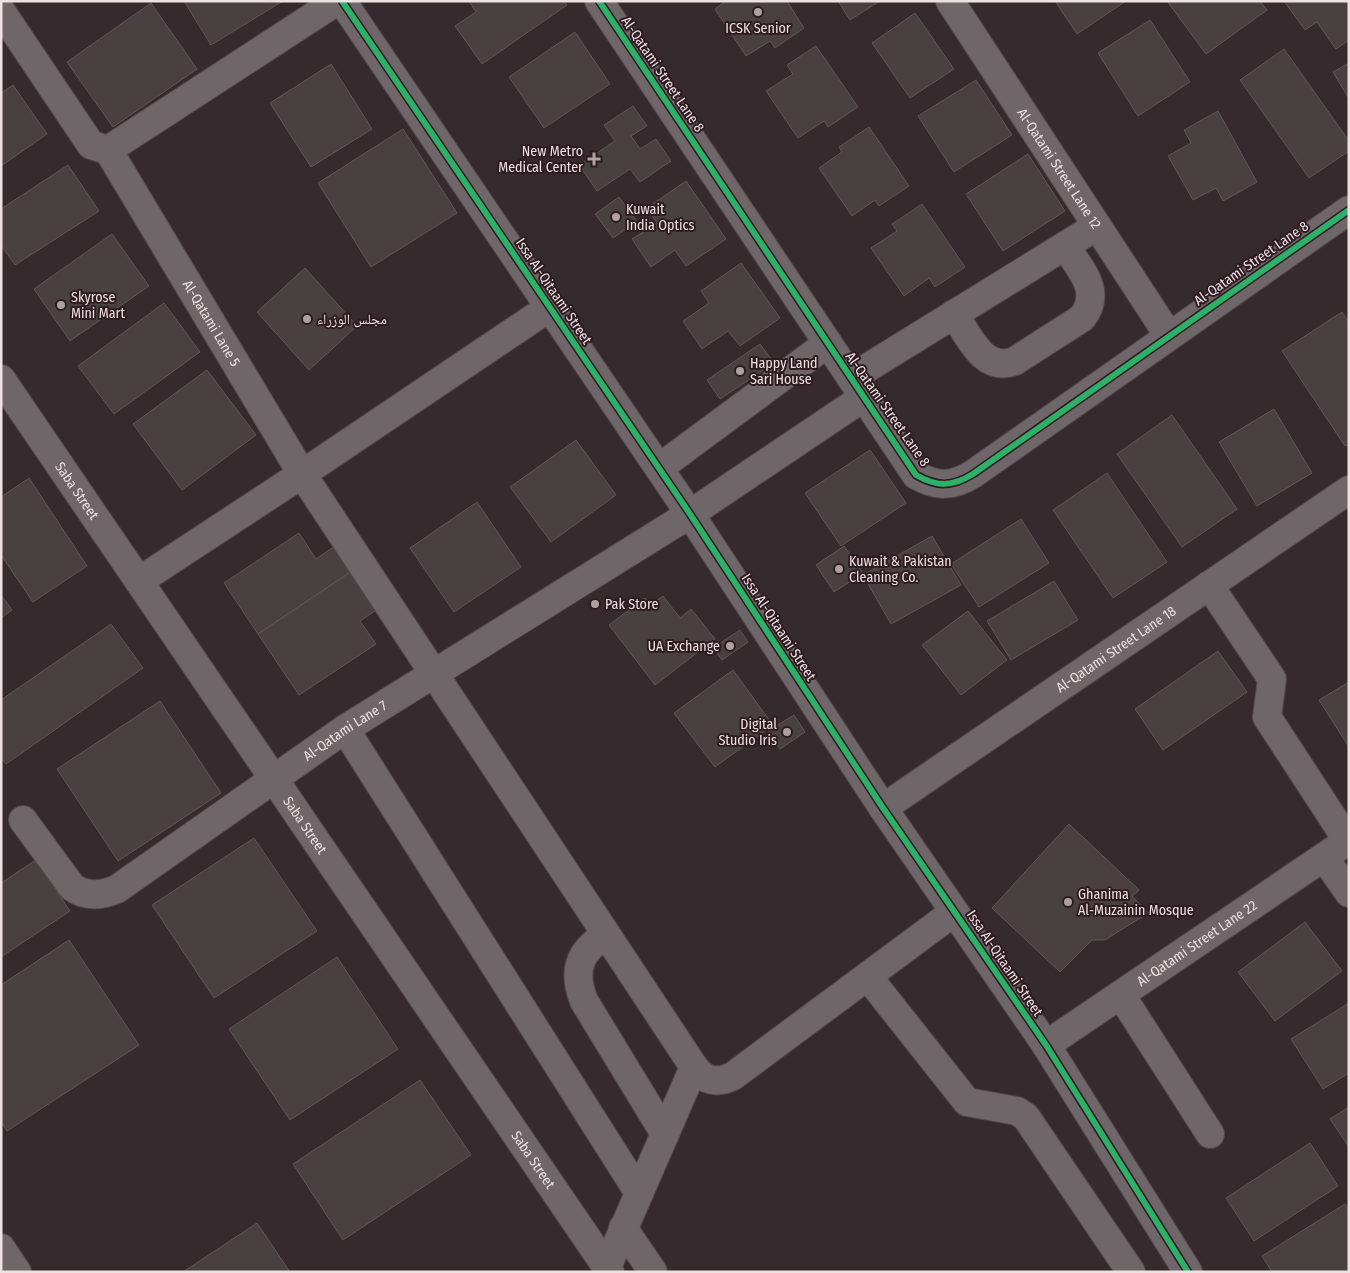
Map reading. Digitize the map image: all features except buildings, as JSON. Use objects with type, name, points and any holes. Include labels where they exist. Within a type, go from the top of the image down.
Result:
[{"type":"street","points":[[1,11],[91,146],[108,150],[337,1]]},
{"type":"street","name":"Issa Al-Qitaami Street","points":[[342,1],[690,514],[883,808],[1046,1045],[1188,1272]]},
{"type":"street","name":"Al-Qatami Street Lane 8","points":[[599,1],[916,475],[926,481],[938,484],[951,484],[973,474],[1349,210]]},
{"type":"street","name":"Al-Qatami Street Lane 12","points":[[950,1],[1169,336]]},
{"type":"street","name":"Al-Qatami Lane 5","points":[[108,150],[302,474],[694,1067]]},
{"type":"street","name":"Al-Qatami Lane 7","points":[[23,820],[72,887],[79,892],[98,895],[117,889],[345,729],[690,514],[954,314],[1098,226]]},
{"type":"street","points":[[954,314],[983,357],[995,363],[1009,364],[1015,361],[1082,318],[1089,307],[1091,294],[1088,282],[1066,246]]},
{"type":"street","points":[[139,581],[550,307]]},
{"type":"street","points":[[659,468],[828,343]]},
{"type":"street","name":"Saba Street","points":[[1,378],[10,412],[139,581],[608,1269]]},
{"type":"street","name":"Al-Qatami Street Lane 18","points":[[883,808],[1349,490]]},
{"type":"street","points":[[1209,585],[1272,678],[1267,717],[1348,841]]},
{"type":"street","points":[[345,729],[639,1193]]},
{"type":"street","name":"Al-Qatami Street Lane 22","points":[[1046,1045],[1348,841]]},
{"type":"street","points":[[1324,857],[1349,893]]},
{"type":"street","points":[[694,1067],[706,1079],[714,1081],[724,1081],[733,1076],[954,912]]},
{"type":"street","points":[[606,934],[595,941],[586,951],[580,963],[577,976],[579,989],[584,1001],[664,1134]]},
{"type":"street","points":[[868,976],[967,1102],[1017,1111],[1026,1117],[1131,1272]]},
{"type":"street","points":[[1121,995],[1210,1134]]},
{"type":"street","points":[[608,1269],[623,1228],[694,1067]]},
{"type":"street","points":[[623,1228],[653,1272]]},
{"type":"street","points":[[1,1248],[17,1272]]},
{"type":"cycle path","points":[[342,1],[690,514],[883,808],[1046,1045],[1188,1272]]},
{"type":"cycle path","points":[[599,1],[916,475],[931,482],[951,483],[973,474],[1349,210]]},
{"type":"place","name":"ICSK Senior","points":[[758,12]]},
{"type":"place","name":"New Metro Medical Center","points":[[594,159]]},
{"type":"place","name":"Kuwait India Optics","points":[[616,217]]},
{"type":"place","name":"Skyrose Mini Mart","points":[[61,305]]},
{"type":"place","name":"مجلس الوزراء","points":[[307,319]]},
{"type":"place","name":"Happy Land Sari House","points":[[740,371]]},
{"type":"place","name":"Kuwait & Pakistan Cleaning Co.","points":[[839,569]]},
{"type":"place","name":"Pak Store","points":[[595,604]]},
{"type":"place","name":"UA Exchange","points":[[730,646]]},
{"type":"place","name":"Digital Studio Iris","points":[[787,732]]},
{"type":"place","name":"Ghanima Al-Muzainin Mosque","points":[[1068,902]]}]
